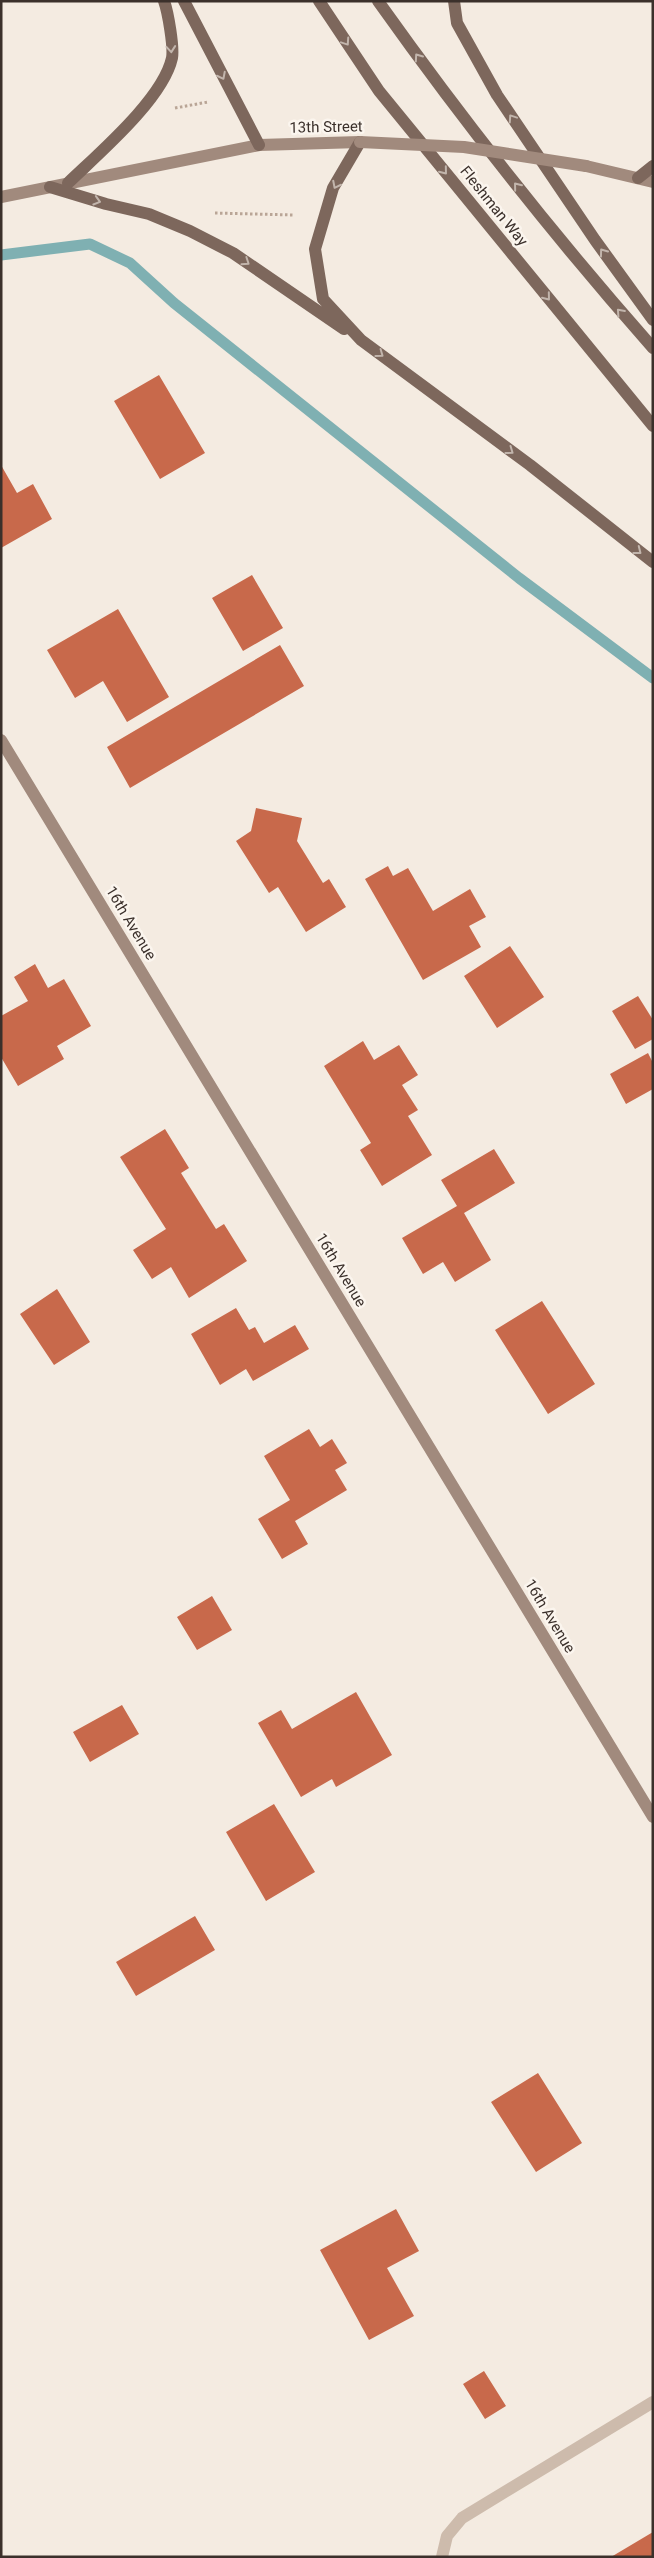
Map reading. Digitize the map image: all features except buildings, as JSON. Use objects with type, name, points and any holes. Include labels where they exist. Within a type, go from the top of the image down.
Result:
[{"type":"main road","points":[[68,183],[135,117],[159,86],[172,57],[164,1]]},
{"type":"main road","points":[[184,1],[259,145]]},
{"type":"main road","name":"Fleshman Way","points":[[319,1],[379,91],[653,426]]},
{"type":"main road","name":"Fleshman Way","points":[[378,1],[445,96],[589,276],[653,348]]},
{"type":"main road","points":[[454,1],[457,22],[497,95],[595,240],[653,320]]},
{"type":"main road","points":[[360,142],[333,188],[315,249],[323,299],[361,340]]},
{"type":"main road","points":[[638,178],[653,166]]},
{"type":"main road","points":[[50,187],[106,204],[149,214],[190,231],[233,254],[361,340],[530,465],[653,562]]},
{"type":"street","name":"13th Street","points":[[1,197],[259,145],[360,142],[464,147],[586,166],[653,182]]},
{"type":"street","name":"16th Avenue","points":[[1,740],[653,1817]]},
{"type":"lane","points":[[442,2557],[447,2536],[462,2518],[653,2402]]},
{"type":"path","points":[[172,109],[215,101]]},
{"type":"path","points":[[215,213],[294,215]]},
{"type":"waterway","points":[[1,255],[90,244],[130,263],[174,303],[519,578],[653,678]]}]
